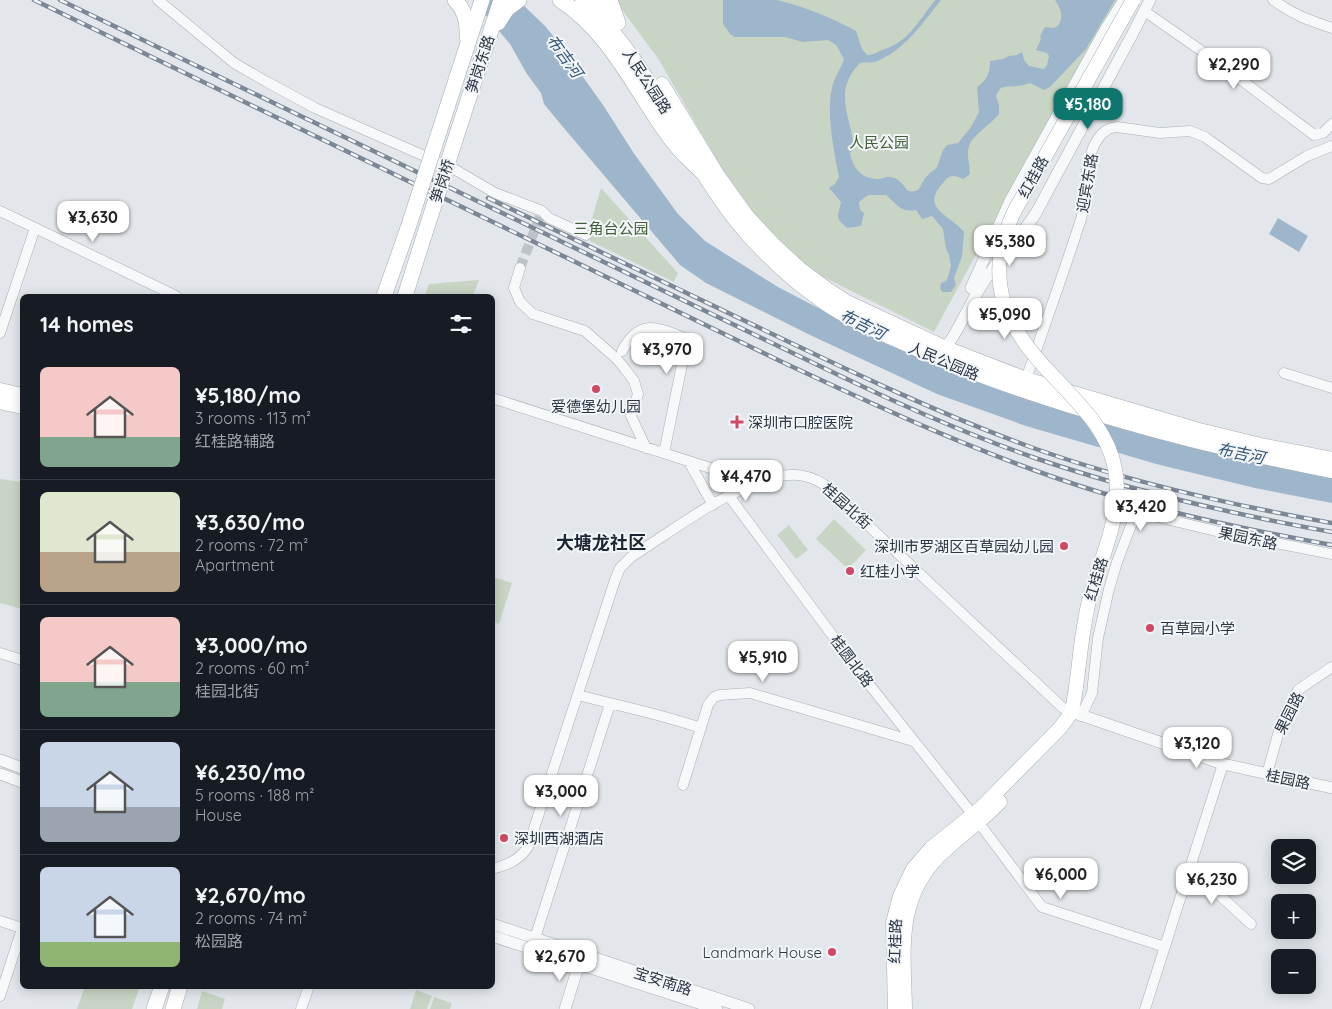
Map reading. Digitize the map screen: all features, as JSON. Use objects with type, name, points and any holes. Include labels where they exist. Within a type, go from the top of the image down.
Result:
[{"type":"main road","points":[[455,0],[465,15],[468,32],[467,46]]},
{"type":"main road","name":"笋岗东路","points":[[442,123],[482,0]]},
{"type":"main road","name":"笋岗东路","points":[[459,128],[501,0]]},
{"type":"main road","points":[[489,37],[507,9],[519,0]]},
{"type":"main road","points":[[560,0],[610,48],[670,139],[702,172]]},
{"type":"main road","name":"人民公园路","points":[[582,0],[611,28],[629,52],[653,88],[702,172],[734,218],[767,255],[816,297],[856,321],[942,351],[1024,385],[1213,446],[1332,471]]},
{"type":"main road","name":"人民公园路","points":[[598,0],[618,23],[663,85],[732,197],[760,231],[814,280],[847,302],[942,351]]},
{"type":"main road","points":[[610,0],[618,23]]},
{"type":"main road","name":"红桂路","points":[[895,1009],[893,923],[900,896],[913,869],[931,848],[976,819],[1007,795],[1077,714],[1089,601],[1115,515],[1118,492],[1115,468],[1108,444],[1092,418],[1030,351],[1012,324],[1001,288],[999,264],[1005,234],[1015,210],[1133,0]]},
{"type":"main road","name":"红桂路","points":[[1079,688],[1094,614],[1123,512],[1125,500],[1123,472],[1114,442],[1099,416],[1089,403],[1043,356],[1021,324],[1014,310],[1008,286],[1007,259],[1019,219],[1140,0]]},
{"type":"main road","name":"笋岗桥","points":[[385,294],[442,123]]},
{"type":"main road","name":"笋岗桥","points":[[405,294],[459,128]]},
{"type":"main road","name":"人民公园路","points":[[1024,385],[1261,446],[1332,459]]},
{"type":"main road","points":[[0,390],[20,395]]},
{"type":"main road","points":[[0,402],[20,407]]},
{"type":"main road","name":"红桂路","points":[[905,1009],[904,938],[908,908],[913,891],[926,870],[976,819]]},
{"type":"main road","points":[[154,1009],[161,989]]},
{"type":"main road","points":[[173,1009],[179,989]]},
{"type":"street","points":[[158,0],[234,63],[267,82],[315,108],[454,169],[495,193],[542,211],[549,218],[586,235]]},
{"type":"street","points":[[942,351],[979,274],[1002,218],[1105,30],[1124,0]]},
{"type":"street","points":[[942,351],[979,288],[1000,257],[1028,225],[1150,0]]},
{"type":"street","points":[[1273,0],[1300,18],[1332,28]]},
{"type":"street","points":[[1150,15],[1314,135],[1323,133],[1332,124]]},
{"type":"street","name":"迎宾东路","points":[[1024,385],[1081,217],[1089,160],[1098,138],[1103,132],[1111,127],[1160,133],[1190,131],[1205,137],[1262,178],[1269,180],[1307,156],[1332,146]]},
{"type":"street","points":[[0,211],[172,294]]},
{"type":"street","points":[[0,333],[35,228]]},
{"type":"street","points":[[520,268],[514,288],[520,302],[533,314],[585,331],[617,360],[634,381],[638,394],[631,416],[646,448]]},
{"type":"street","points":[[622,351],[629,338],[639,332],[654,328],[682,337],[686,345],[664,453]]},
{"type":"street","points":[[1284,373],[1332,388]]},
{"type":"street","points":[[495,399],[757,483]]},
{"type":"street","points":[[689,462],[713,505]]},
{"type":"street","name":"桂园北街","points":[[495,868],[522,856],[528,847],[620,568],[631,558],[729,496],[757,483],[788,474],[811,478],[825,485],[1059,704],[1077,714]]},
{"type":"street","name":"桂圆北路","points":[[729,496],[801,594],[1042,907],[1165,947]]},
{"type":"street","name":"果园东路","points":[[1077,714],[1092,693],[1098,638],[1109,590],[1117,562],[1135,515],[1141,513],[1224,533],[1332,554]]},
{"type":"street","points":[[0,653],[20,659]]},
{"type":"street","name":"果园路","points":[[1267,774],[1279,728],[1298,690],[1332,667]]},
{"type":"street","points":[[683,785],[708,705],[714,697],[720,695],[750,693],[914,741]]},
{"type":"street","points":[[578,695],[625,706],[701,728]]},
{"type":"street","points":[[535,938],[610,704]]},
{"type":"street","name":"桂园路","points":[[1077,714],[1223,764],[1332,788]]},
{"type":"street","points":[[0,760],[20,767]]},
{"type":"street","points":[[1145,1009],[1223,764]]},
{"type":"street","points":[[0,774],[20,781]]},
{"type":"street","points":[[1190,868],[1251,924]]},
{"type":"street","points":[[0,920],[20,927]]},
{"type":"street","name":"宝安南路","points":[[495,925],[749,1009]]},
{"type":"street","points":[[0,996],[20,934]]},
{"type":"street","name":"宝安南路","points":[[495,937],[717,1009]]},
{"type":"street","points":[[565,1009],[580,964]]},
{"type":"street","points":[[301,1009],[308,989]]},
{"type":"green space","name":"人民公园","points":[[617,0],[1118,0],[1034,148],[934,332],[805,268],[737,195],[659,60],[617,3]]},
{"type":"green space","name":"三角台公园","points":[[601,188],[678,273],[674,282],[586,239]]},
{"type":"green space","points":[[479,280],[474,294],[426,294],[429,284]]},
{"type":"green space","points":[[0,479],[20,482],[20,608],[0,603]]},
{"type":"green space","points":[[834,519],[866,550],[848,569],[816,539]]},
{"type":"green space","points":[[789,525],[808,550],[796,559],[777,535]]},
{"type":"green space","points":[[495,578],[512,583],[499,624],[495,623]]},
{"type":"green space","points":[[84,989],[139,989],[132,1009],[77,1009]]},
{"type":"green space","points":[[416,990],[432,996],[427,1009],[410,1009]]},
{"type":"green space","points":[[202,991],[225,999],[222,1009],[197,1009]]},
{"type":"green space","points":[[434,997],[452,1003],[450,1009],[430,1009]]},
{"type":"water","name":"布吉河","points":[[473,0],[518,0],[545,26],[558,42],[603,105],[635,155],[678,214],[705,241],[778,287],[841,320],[1063,411],[1202,450],[1332,478],[1332,503],[1255,488],[1160,465],[1026,426],[937,394],[810,335],[706,283],[680,265],[544,104],[541,93],[527,74],[510,44]]},
{"type":"water","points":[[723,0],[777,0],[818,13],[856,31],[862,49],[867,55],[874,54],[901,41],[913,29],[935,0],[941,0],[912,36],[895,51],[875,62],[860,63],[847,84],[845,94],[845,104],[854,148],[850,153],[853,164],[863,175],[873,179],[893,177],[908,191],[916,191],[925,178],[937,167],[947,145],[958,143],[971,127],[979,112],[977,87],[987,76],[990,61],[1003,59],[1022,52],[1024,60],[1029,66],[1044,69],[1049,56],[1047,53],[1036,50],[1045,27],[1053,28],[1058,26],[1060,22],[1061,13],[1055,0],[1115,0],[1086,49],[1050,87],[1044,90],[1030,83],[1000,89],[996,96],[999,114],[974,138],[969,146],[970,174],[963,179],[955,176],[950,177],[936,192],[934,199],[940,211],[964,232],[962,256],[954,278],[956,285],[951,292],[942,292],[940,288],[941,283],[946,281],[951,266],[943,229],[932,216],[922,219],[916,210],[902,209],[886,195],[868,195],[859,202],[860,210],[864,213],[861,226],[847,228],[839,219],[838,214],[841,202],[829,188],[835,184],[839,177],[831,132],[830,97],[833,84],[844,59],[836,45],[828,40],[803,42],[785,37],[735,37],[730,34],[723,24]]},
{"type":"water","points":[[1278,218],[1308,236],[1299,252],[1269,234]]},
{"type":"tunnel","points":[[520,268],[542,211]]},
{"type":"railway","points":[[34,0],[780,361],[977,449],[1058,479],[1156,508],[1215,522],[1332,545]]},
{"type":"railway","points":[[60,0],[852,381],[955,428],[1035,458],[1108,481],[1219,509],[1332,532]]},
{"type":"railway","points":[[488,198],[867,379],[934,409],[1002,436],[1072,461],[1145,483],[1219,501],[1332,523]]},
{"type":"place","name":"爱德堡幼儿园","points":[[596,389]]},
{"type":"place","name":"深圳市口腔医院","points":[[737,422]]},
{"type":"place","name":"深圳市罗湖区百草园幼儿园","points":[[1064,546]]},
{"type":"place","name":"红桂小学","points":[[850,571]]},
{"type":"place","name":"百草园小学","points":[[1150,628]]},
{"type":"place","name":"深圳西湖酒店","points":[[504,838]]},
{"type":"place","name":"Landmark House","points":[[832,952]]},
{"type":"district","name":"大塘龙社区","points":[[601,542]]}]
